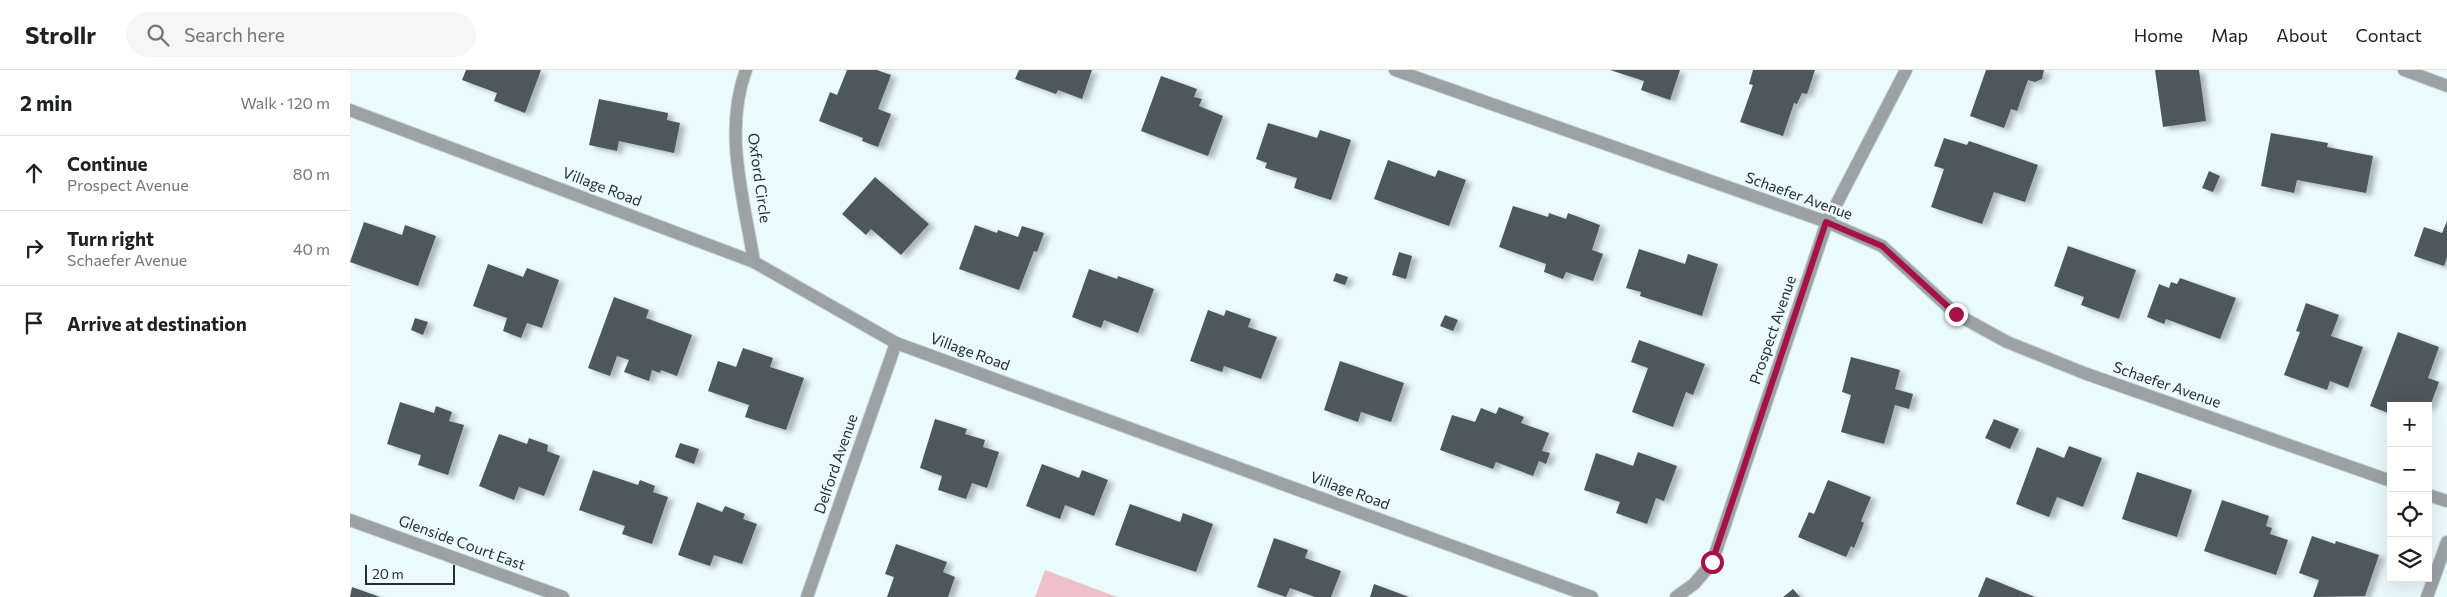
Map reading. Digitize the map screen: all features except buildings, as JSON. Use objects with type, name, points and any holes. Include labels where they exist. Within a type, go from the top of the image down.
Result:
[{"type":"street","name":"Oxford Circle","points":[[746,70],[738,91],[735,138],[754,262]]},
{"type":"street","name":"Schaefer Avenue","points":[[1395,70],[1826,222],[1882,246],[1956,314],[2007,342],[2084,373],[2387,480]]},
{"type":"street","name":"Prospect Avenue","points":[[1676,597],[1694,584],[1712,562],[1826,222],[1906,70]]},
{"type":"street","points":[[2404,70],[2447,86]]},
{"type":"street","name":"Village Road","points":[[350,110],[754,262],[896,342],[1592,597]]},
{"type":"street","name":"Delford Avenue","points":[[807,597],[896,342]]},
{"type":"street","points":[[2432,496],[2447,501]]},
{"type":"street","name":"Glenside Court East","points":[[350,520],[563,597]]},
{"type":"street","points":[[2427,597],[2447,542]]},
{"type":"shaded area","points":[[1045,570],[1117,597],[1035,597]]},
{"type":"route","points":[[1712,562],[1826,222],[1882,246],[1956,314]]}]
